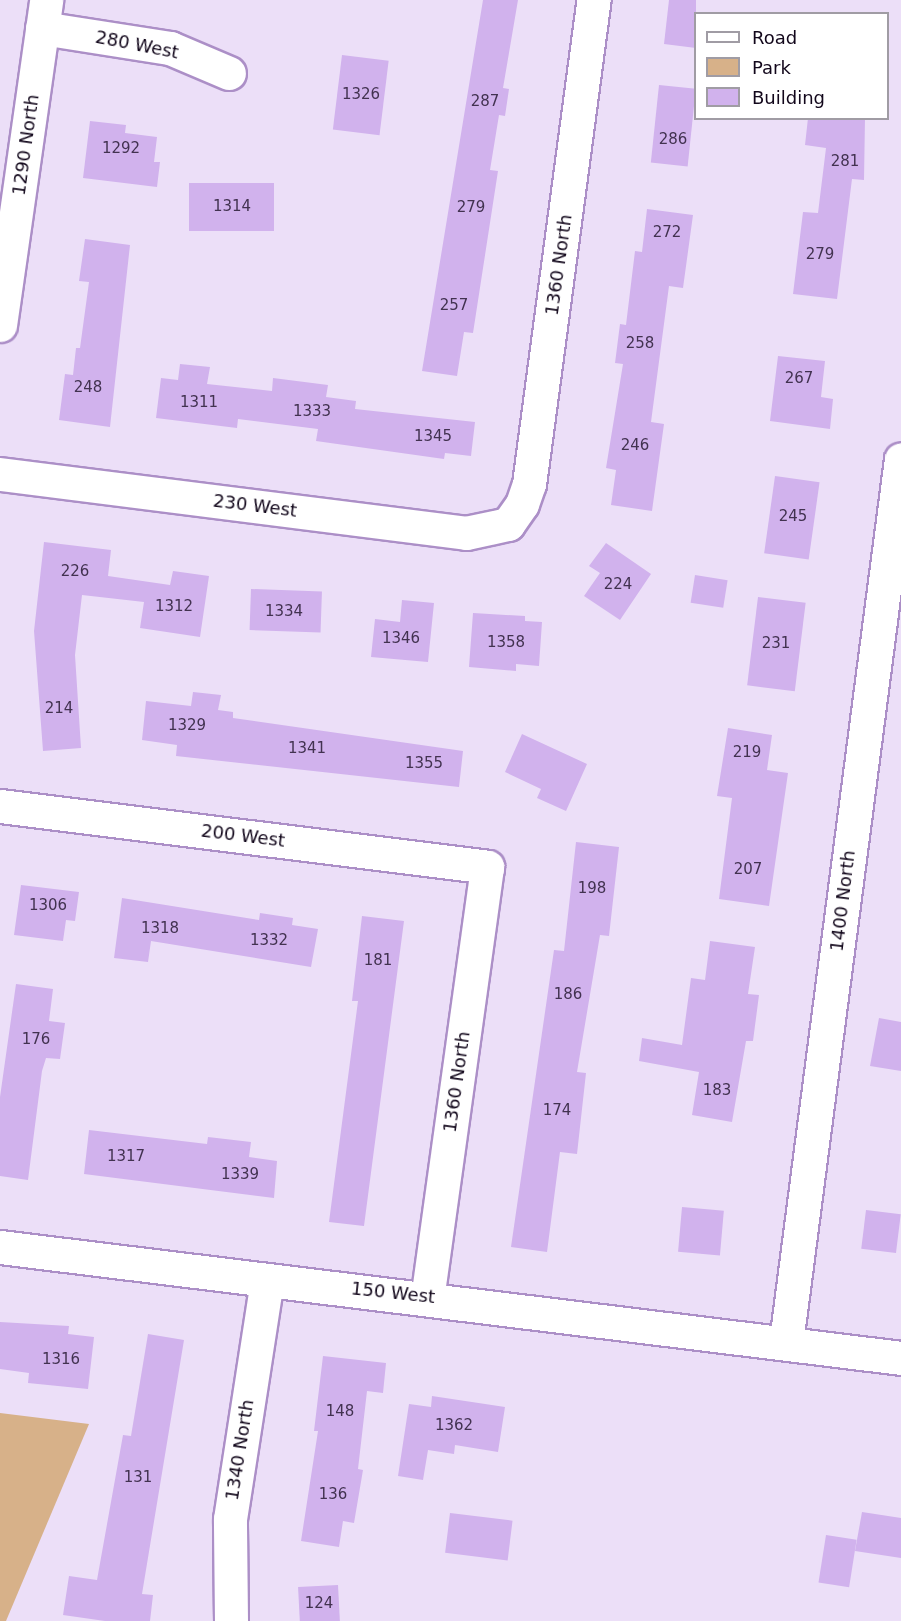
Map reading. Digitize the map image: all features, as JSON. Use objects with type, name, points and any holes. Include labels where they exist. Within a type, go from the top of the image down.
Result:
[{"type":"street","name":"1360 North","points":[[508,524],[522,504],[528,484],[594,0]]},
{"type":"street","name":"280 West","points":[[44,14],[170,48],[229,73]]},
{"type":"street","name":"1290 North","points":[[0,325],[44,14]]},
{"type":"street","name":"1400 North","points":[[786,1342],[901,461]]},
{"type":"street","name":"230 West","points":[[0,474],[466,533],[508,524]]},
{"type":"street","name":"200 West","points":[[0,806],[487,867]]},
{"type":"street","name":"1360 North","points":[[427,1297],[487,867]]},
{"type":"street","name":"150 West","points":[[0,1247],[267,1281],[427,1297],[901,1358]]},
{"type":"street","name":"1340 North","points":[[231,1621],[230,1519],[267,1281]]},
{"type":"green space","points":[[0,1413],[89,1424],[6,1621],[0,1621]]},
{"type":"building","points":[[483,0],[518,0],[503,88],[509,89],[505,116],[499,115],[490,170],[498,171],[473,333],[464,332],[457,376],[422,371]]},
{"type":"building","points":[[669,0],[696,0],[694,48],[664,44]]},
{"type":"building","points":[[342,55],[389,61],[380,135],[333,129]]},
{"type":"building","points":[[659,85],[694,89],[688,166],[651,163]]},
{"type":"building","points":[[808,120],[865,120],[864,180],[852,179],[837,299],[793,294],[803,212],[818,213],[826,148],[805,145]]},
{"type":"building","points":[[90,121],[126,125],[125,133],[157,137],[154,162],[160,162],[157,187],[83,178]]},
{"type":"building","points":[[189,183],[274,183],[274,231],[189,231]]},
{"type":"building","points":[[647,209],[693,215],[683,288],[669,286],[651,422],[664,424],[652,511],[611,505],[616,470],[606,468],[623,364],[615,363],[620,324],[626,325],[635,251],[642,252]]},
{"type":"building","points":[[85,239],[130,245],[110,427],[59,420],[65,374],[73,375],[76,348],[80,348],[89,282],[79,281]]},
{"type":"building","points":[[778,356],[825,361],[821,397],[833,399],[830,429],[770,421]]},
{"type":"building","points":[[180,364],[210,367],[207,384],[272,391],[273,378],[328,385],[326,397],[356,401],[355,409],[475,422],[471,456],[445,453],[444,459],[316,441],[318,429],[238,419],[237,428],[156,418],[161,378],[178,380]]},
{"type":"building","points":[[775,476],[820,482],[809,560],[764,553]]},
{"type":"building","points":[[44,542],[111,550],[108,576],[170,585],[173,571],[209,576],[200,637],[140,628],[144,602],[82,595],[75,655],[81,748],[43,751],[34,631]]},
{"type":"building","points":[[606,543],[651,574],[620,620],[584,596],[600,573],[589,566]]},
{"type":"building","points":[[695,575],[728,580],[723,608],[691,603]]},
{"type":"building","points":[[251,589],[322,591],[321,632],[250,630]]},
{"type":"building","points":[[758,597],[806,603],[795,691],[747,685]]},
{"type":"building","points":[[402,600],[434,603],[428,662],[371,657],[375,619],[400,622]]},
{"type":"building","points":[[473,613],[525,616],[525,621],[542,622],[539,666],[516,664],[516,671],[469,667]]},
{"type":"building","points":[[193,692],[221,695],[218,710],[233,712],[233,718],[463,751],[459,787],[176,756],[177,745],[142,740],[146,701],[191,706]]},
{"type":"building","points":[[728,728],[772,735],[767,770],[788,773],[769,906],[719,899],[732,798],[717,796]]},
{"type":"building","points":[[522,734],[587,764],[566,811],[537,798],[541,789],[505,772]]},
{"type":"building","points":[[576,842],[619,847],[609,936],[600,935],[577,1072],[586,1073],[577,1154],[560,1152],[547,1252],[511,1247],[554,950],[564,951]]},
{"type":"building","points":[[21,885],[79,892],[75,921],[66,920],[63,941],[14,935]]},
{"type":"building","points":[[122,898],[259,920],[260,913],[293,918],[292,925],[318,929],[311,967],[151,941],[148,962],[114,958]]},
{"type":"building","points":[[362,916],[404,921],[364,1226],[329,1222],[358,1001],[352,1001]]},
{"type":"building","points":[[710,941],[755,947],[748,994],[759,995],[753,1041],[746,1041],[732,1122],[692,1115],[699,1072],[639,1061],[642,1038],[682,1045],[691,978],[705,980]]},
{"type":"building","points":[[16,984],[53,989],[49,1021],[65,1023],[60,1059],[46,1058],[42,1071],[28,1180],[0,1176],[0,1097]]},
{"type":"building","points":[[879,1018],[901,1022],[901,1071],[870,1066]]},
{"type":"building","points":[[89,1130],[207,1144],[208,1137],[251,1142],[249,1157],[277,1161],[274,1198],[84,1174]]},
{"type":"building","points":[[682,1207],[724,1211],[720,1255],[678,1252]]},
{"type":"building","points":[[866,1210],[901,1214],[896,1253],[861,1249]]},
{"type":"building","points":[[0,1322],[69,1326],[68,1334],[94,1337],[88,1389],[28,1383],[29,1373],[0,1369]]},
{"type":"building","points":[[148,1334],[184,1340],[142,1594],[153,1595],[150,1621],[105,1621],[63,1615],[69,1576],[97,1580],[123,1435],[131,1436]]},
{"type":"building","points":[[323,1356],[386,1363],[383,1393],[367,1391],[358,1469],[363,1470],[354,1523],[343,1521],[339,1547],[301,1541],[318,1431],[314,1431]]},
{"type":"building","points":[[432,1396],[505,1407],[498,1452],[455,1445],[454,1454],[428,1450],[423,1480],[398,1476],[409,1404],[431,1407]]},
{"type":"building","points":[[862,1512],[901,1518],[901,1558],[855,1551]]},
{"type":"building","points":[[450,1513],[513,1521],[508,1560],[445,1553]]},
{"type":"building","points":[[826,1535],[857,1540],[849,1587],[818,1582]]},
{"type":"building","points":[[338,1585],[340,1621],[300,1621],[298,1587]]}]
